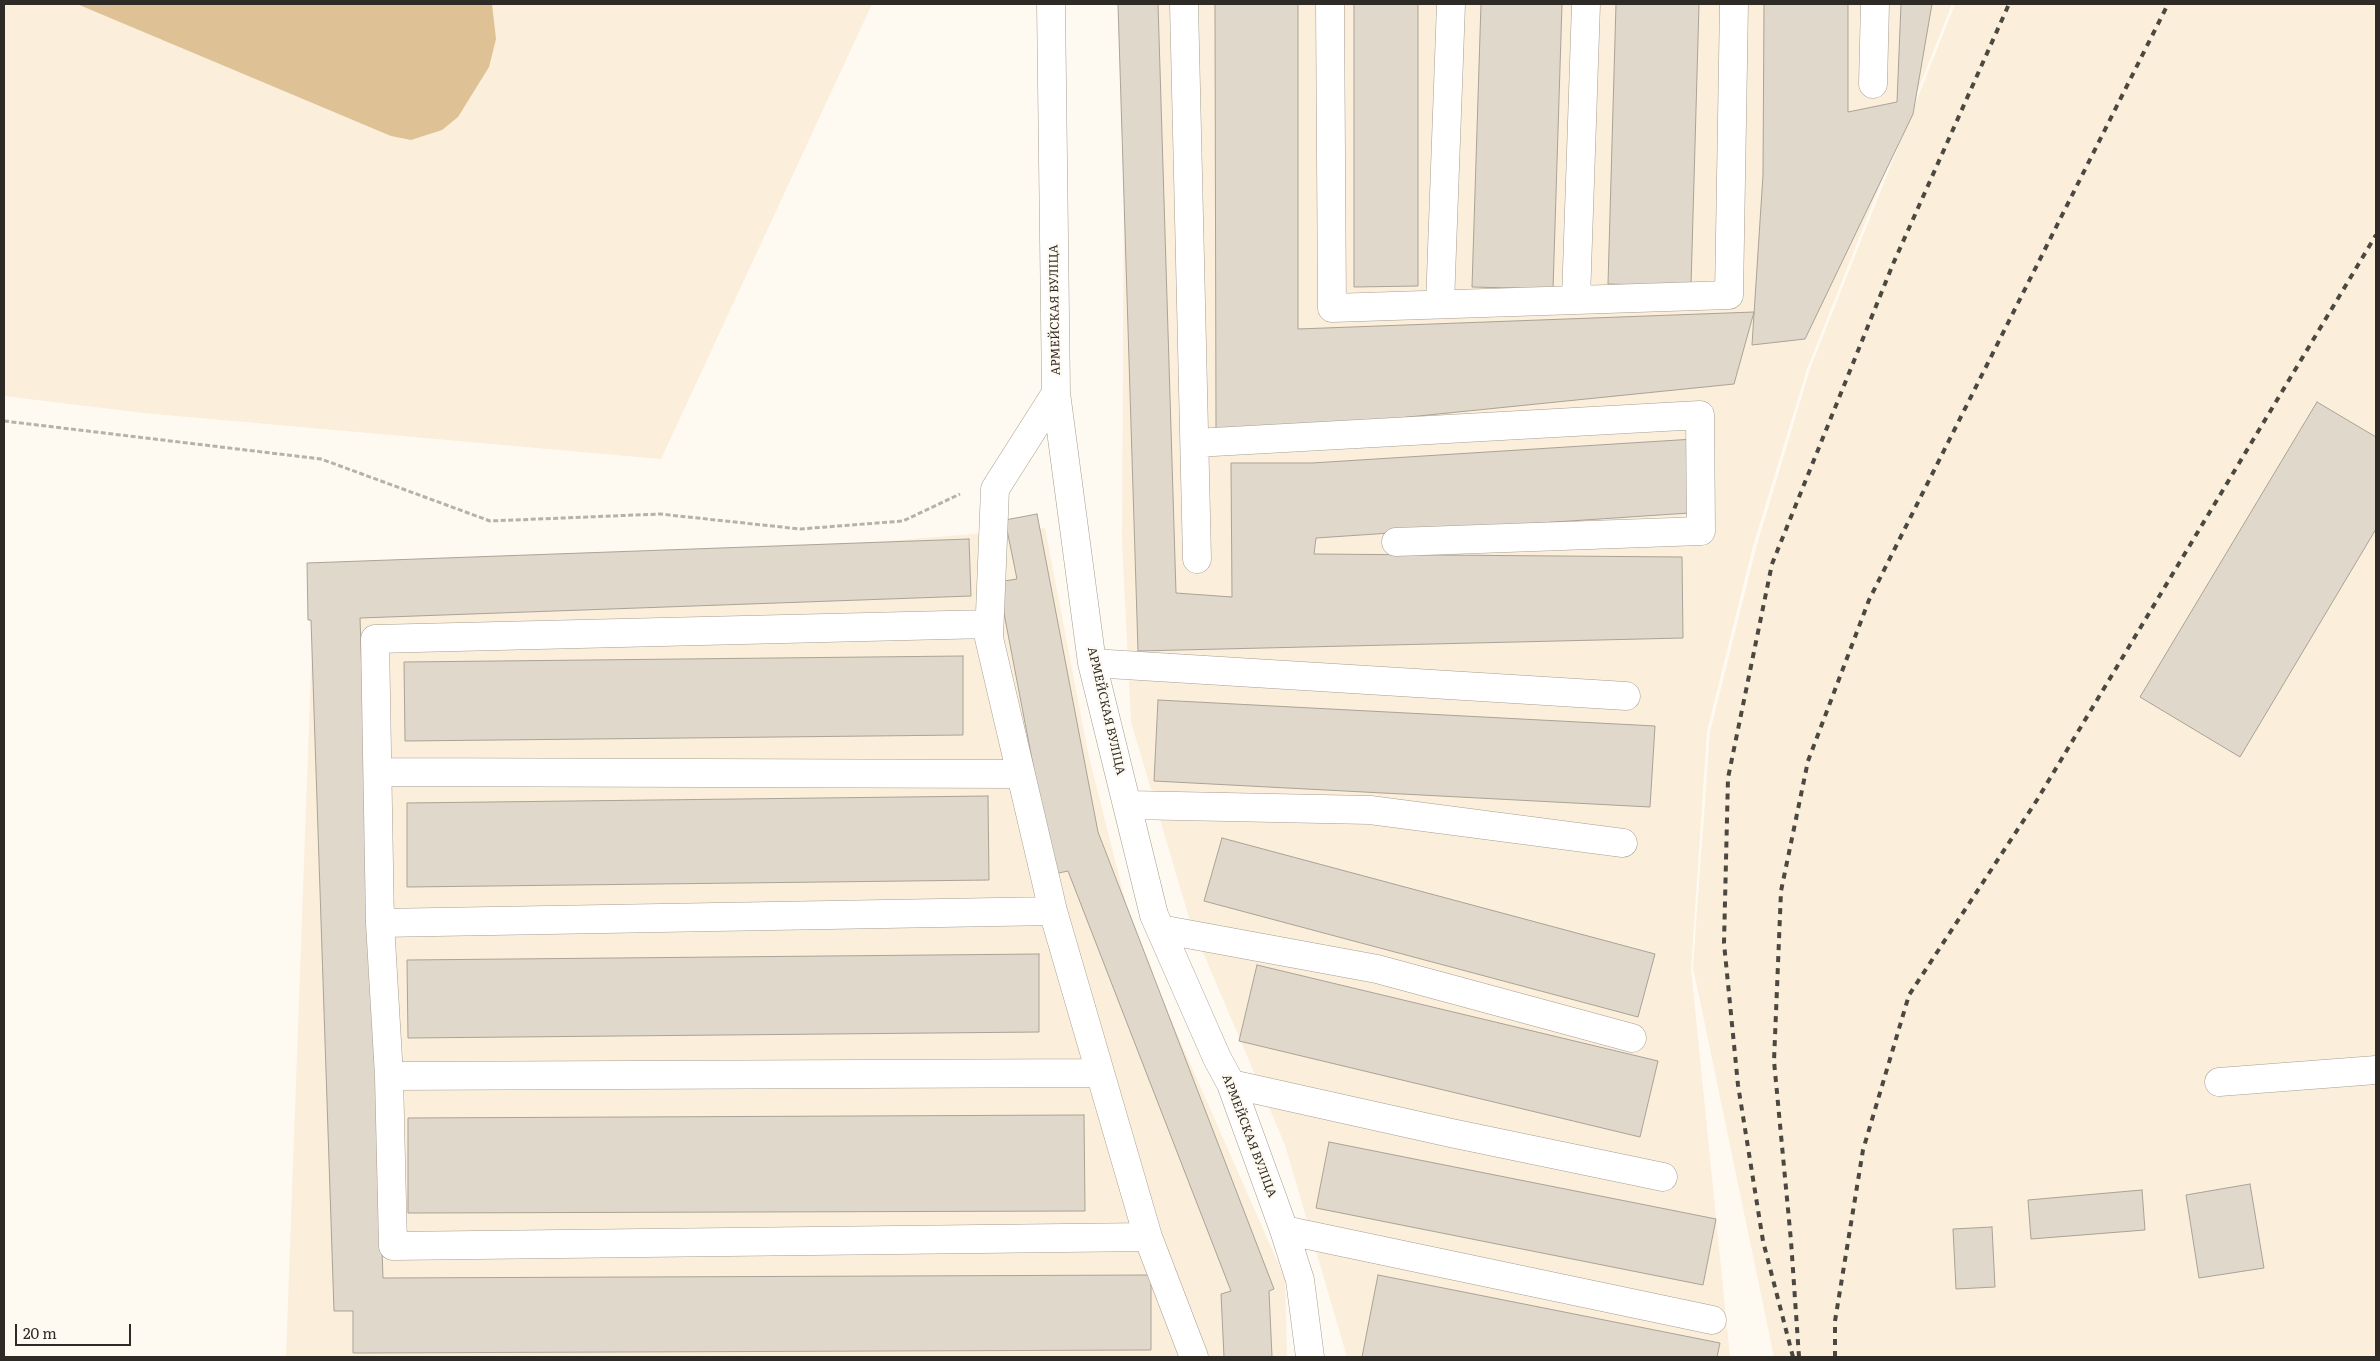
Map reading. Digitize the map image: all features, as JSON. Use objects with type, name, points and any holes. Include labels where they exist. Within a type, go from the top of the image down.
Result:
[{"type":"street","name":"АРМЕЙСКАЯ ВУЛІЦА","points":[[1050,4],[1056,393],[1092,663],[1154,915],[1217,1058],[1231,1084],[1284,1230],[1300,1280],[1310,1357]]},
{"type":"street","points":[[1184,4],[1197,560]]},
{"type":"street","points":[[1330,4],[1332,308],[1729,295],[1734,4]]},
{"type":"street","points":[[1440,304],[1451,4]]},
{"type":"street","points":[[1576,299],[1586,4]]},
{"type":"street","points":[[1873,84],[1875,4]]},
{"type":"street","points":[[1056,393],[995,489],[989,638],[1053,910],[1148,1237],[1194,1357]]},
{"type":"street","points":[[1195,443],[1700,414],[1701,531],[1396,542]]},
{"type":"street","points":[[989,624],[375,639],[380,924],[389,1076],[393,1246],[1148,1237]]},
{"type":"street","points":[[1092,663],[1626,696]]},
{"type":"street","points":[[378,772],[1021,774]]},
{"type":"street","points":[[1128,805],[1370,810],[1623,843]]},
{"type":"street","points":[[380,924],[1053,910]]},
{"type":"street","points":[[1160,929],[1377,968],[1632,1038]]},
{"type":"street","points":[[2219,1082],[2376,1070]]},
{"type":"street","points":[[389,1076],[1100,1073]]},
{"type":"street","points":[[1231,1084],[1450,1134],[1663,1177]]},
{"type":"street","points":[[1284,1230],[1712,1320]]},
{"type":"path","points":[[4,421],[321,459],[490,521],[660,514],[800,529],[903,520],[968,490]]},
{"type":"shaded area","points":[[4,4],[872,4],[661,459],[144,413],[4,396]]},
{"type":"shaded area","points":[[77,4],[492,4],[496,39],[489,67],[458,117],[442,130],[411,140],[391,136]]},
{"type":"shaded area","points":[[1125,4],[1952,4],[1807,369],[1753,546],[1707,731],[1691,969],[1730,1357],[1347,1357],[1285,1145],[1191,924],[1131,722],[1122,540]]},
{"type":"shaded area","points":[[1955,4],[2376,4],[2376,1357],[1774,1357],[1693,967],[1710,732],[1756,548],[1810,369]]},
{"type":"shaded area","points":[[1045,528],[1088,753],[1134,936],[1285,1279],[1287,1357],[286,1357],[314,589]]},
{"type":"building","points":[[1118,4],[1158,4],[1176,593],[1232,597],[1231,463],[1312,463],[1694,439],[1689,513],[1316,538],[1314,554],[1682,557],[1683,638],[1138,651]]},
{"type":"building","points":[[1215,4],[1298,4],[1298,329],[1754,312],[1734,384],[1300,428],[1216,429]]},
{"type":"building","points":[[1354,4],[1418,4],[1418,286],[1354,287]]},
{"type":"building","points":[[1481,4],[1562,4],[1553,289],[1472,287]]},
{"type":"building","points":[[1616,4],[1699,4],[1691,286],[1608,284]]},
{"type":"building","points":[[1764,4],[1848,4],[1848,112],[1897,102],[1901,4],[1932,4],[1913,114],[1805,339],[1752,345],[1763,175]]},
{"type":"building","points":[[2317,402],[2376,437],[2376,529],[2240,757],[2140,697]]},
{"type":"building","points":[[1037,514],[1098,832],[1274,1289],[1269,1291],[1272,1357],[1224,1357],[1221,1294],[1231,1291],[1068,871],[1054,874],[998,582],[1017,579],[1005,520]]},
{"type":"building","points":[[969,539],[971,596],[360,618],[383,1278],[1151,1275],[1151,1350],[353,1353],[353,1311],[334,1311],[311,620],[308,620],[307,563]]},
{"type":"building","points":[[963,656],[963,735],[405,741],[404,662]]},
{"type":"building","points":[[1158,700],[1655,726],[1650,807],[1154,781]]},
{"type":"building","points":[[988,796],[989,880],[407,887],[407,803]]},
{"type":"building","points":[[1222,838],[1655,954],[1638,1017],[1204,901]]},
{"type":"building","points":[[1039,954],[1039,1032],[408,1038],[407,960]]},
{"type":"building","points":[[1257,965],[1658,1061],[1640,1137],[1239,1041]]},
{"type":"building","points":[[1084,1115],[1085,1211],[408,1213],[408,1118]]},
{"type":"building","points":[[1329,1142],[1716,1219],[1703,1285],[1316,1208]]},
{"type":"building","points":[[2250,1184],[2264,1268],[2199,1278],[2186,1195]]},
{"type":"building","points":[[2142,1190],[2145,1230],[2031,1239],[2028,1200]]},
{"type":"building","points":[[1992,1227],[1995,1287],[1956,1289],[1953,1229]]},
{"type":"building","points":[[1378,1275],[1720,1343],[1717,1357],[1362,1357]]},
{"type":"railway","points":[[1793,1357],[1763,1241],[1738,1085],[1724,943],[1728,778],[1772,564],[1893,264],[2009,4]]},
{"type":"railway","points":[[1799,1357],[1791,1241],[1774,1061],[1781,891],[1808,761],[1869,600],[2168,4]]},
{"type":"railway","points":[[1835,1357],[1835,1321],[1863,1150],[1909,995],[2037,800],[2376,235]]}]
